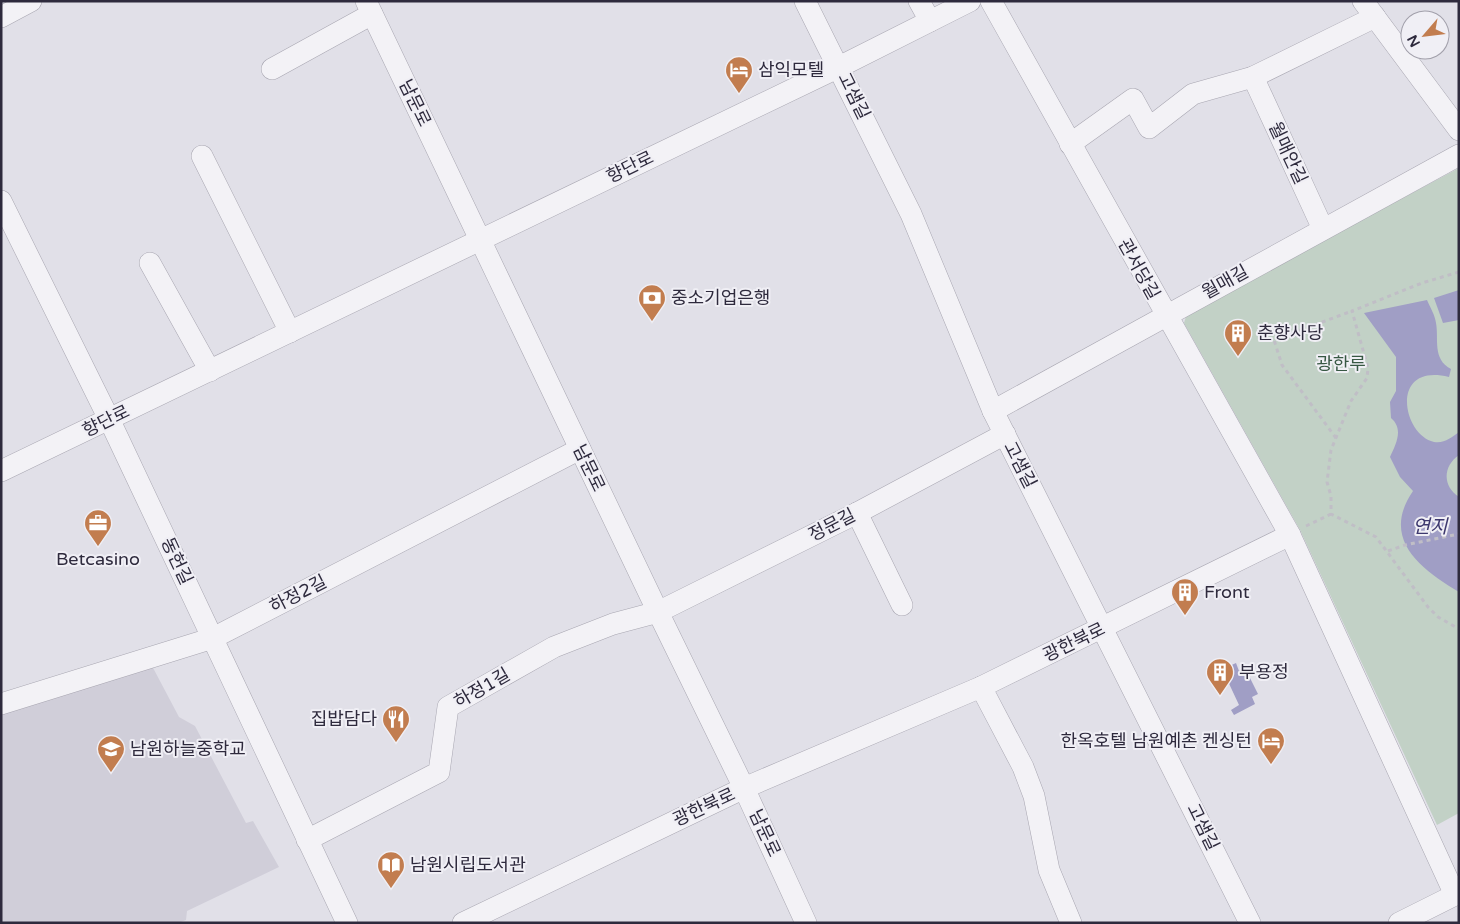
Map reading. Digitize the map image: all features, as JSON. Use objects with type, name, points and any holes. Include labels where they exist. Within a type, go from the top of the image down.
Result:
[{"type":"street","points":[[1,17],[31,1]]},
{"type":"street","name":"고샘길","points":[[805,1],[911,214],[993,411],[1104,627],[1250,923]]},
{"type":"street","points":[[919,1],[930,21]]},
{"type":"street","name":"향단로","points":[[1,471],[839,67],[970,1]]},
{"type":"street","name":"관서당길","points":[[991,1],[1165,315],[1290,535]]},
{"type":"street","name":"남문로","points":[[272,69],[369,8],[744,788],[806,923]]},
{"type":"street","points":[[1070,144],[1133,99],[1150,128],[1193,94],[1253,77],[1369,9],[1459,130]]},
{"type":"street","name":"월매안길","points":[[1253,77],[1323,229]]},
{"type":"street","name":"월매길","points":[[993,411],[1459,155]]},
{"type":"street","points":[[202,156],[290,332]]},
{"type":"street","name":"동헌길","points":[[1,201],[109,419],[347,923]]},
{"type":"street","points":[[150,263],[210,371]]},
{"type":"street","name":"정문길","points":[[658,612],[858,513],[1005,434]]},
{"type":"street","name":"하정2길","points":[[1,704],[213,638],[580,450]]},
{"type":"street","points":[[858,513],[902,605]]},
{"type":"street","points":[[1290,535],[1449,903],[1399,923]]},
{"type":"street","name":"광한북로","points":[[464,923],[497,915],[744,788],[981,687],[1290,535]]},
{"type":"street","name":"하정1길","points":[[307,840],[439,772],[448,706],[554,647],[613,624],[658,612]]},
{"type":"street","points":[[981,687],[1022,767],[1034,796],[1049,870],[1071,923]]},
{"type":"path","points":[[1336,438],[1282,365],[1274,340],[1352,312],[1422,283],[1459,272]]},
{"type":"path","points":[[1330,514],[1331,496],[1327,482],[1331,450],[1351,401],[1367,378],[1368,368],[1352,312]]},
{"type":"path","points":[[1290,535],[1330,514]]},
{"type":"path","points":[[1330,514],[1376,537],[1388,551],[1403,576],[1428,607],[1438,617],[1459,629]]},
{"type":"path","points":[[1388,551],[1405,545],[1459,534]]},
{"type":"shaded area","name":"남원하늘중학교","points":[[151,664],[179,717],[195,726],[246,823],[253,821],[279,867],[187,911],[186,920],[178,923],[1,923],[1,712]]},
{"type":"green space","name":"광한루","points":[[1459,168],[1459,813],[1437,825],[1300,530],[1184,323],[1187,313]]},
{"type":"water","points":[[1459,290],[1459,320],[1443,323],[1434,298]]},
{"type":"water","name":"연지","points":[[1427,300],[1434,314],[1441,360],[1451,369],[1449,377],[1430,375],[1417,380],[1409,389],[1407,401],[1414,427],[1423,437],[1434,442],[1441,442],[1448,440],[1459,432],[1459,455],[1447,470],[1447,482],[1453,492],[1459,497],[1459,592],[1419,563],[1409,551],[1403,538],[1401,524],[1404,508],[1413,491],[1400,477],[1390,457],[1398,437],[1397,427],[1391,418],[1390,402],[1396,391],[1396,357],[1364,313]]},
{"type":"water","points":[[1236,663],[1239,671],[1245,668],[1258,694],[1252,697],[1255,704],[1234,715],[1231,710],[1239,705],[1225,675],[1213,680],[1210,675]]},
{"type":"place","name":"삼익모텔","points":[[739,94]]},
{"type":"place","name":"중소기업은행","points":[[652,322]]},
{"type":"place","name":"춘향사당","points":[[1238,357]]},
{"type":"place","name":"Betcasino","points":[[98,547]]},
{"type":"place","name":"Front","points":[[1185,616]]},
{"type":"place","name":"부용정","points":[[1220,696]]},
{"type":"place","name":"집밥담다","points":[[396,743]]},
{"type":"place","name":"한옥호텔 남원예촌 켄싱턴","points":[[1271,765]]},
{"type":"place","name":"남원하늘중학교","points":[[111,773]]},
{"type":"place","name":"남원시립도서관","points":[[391,889]]}]
